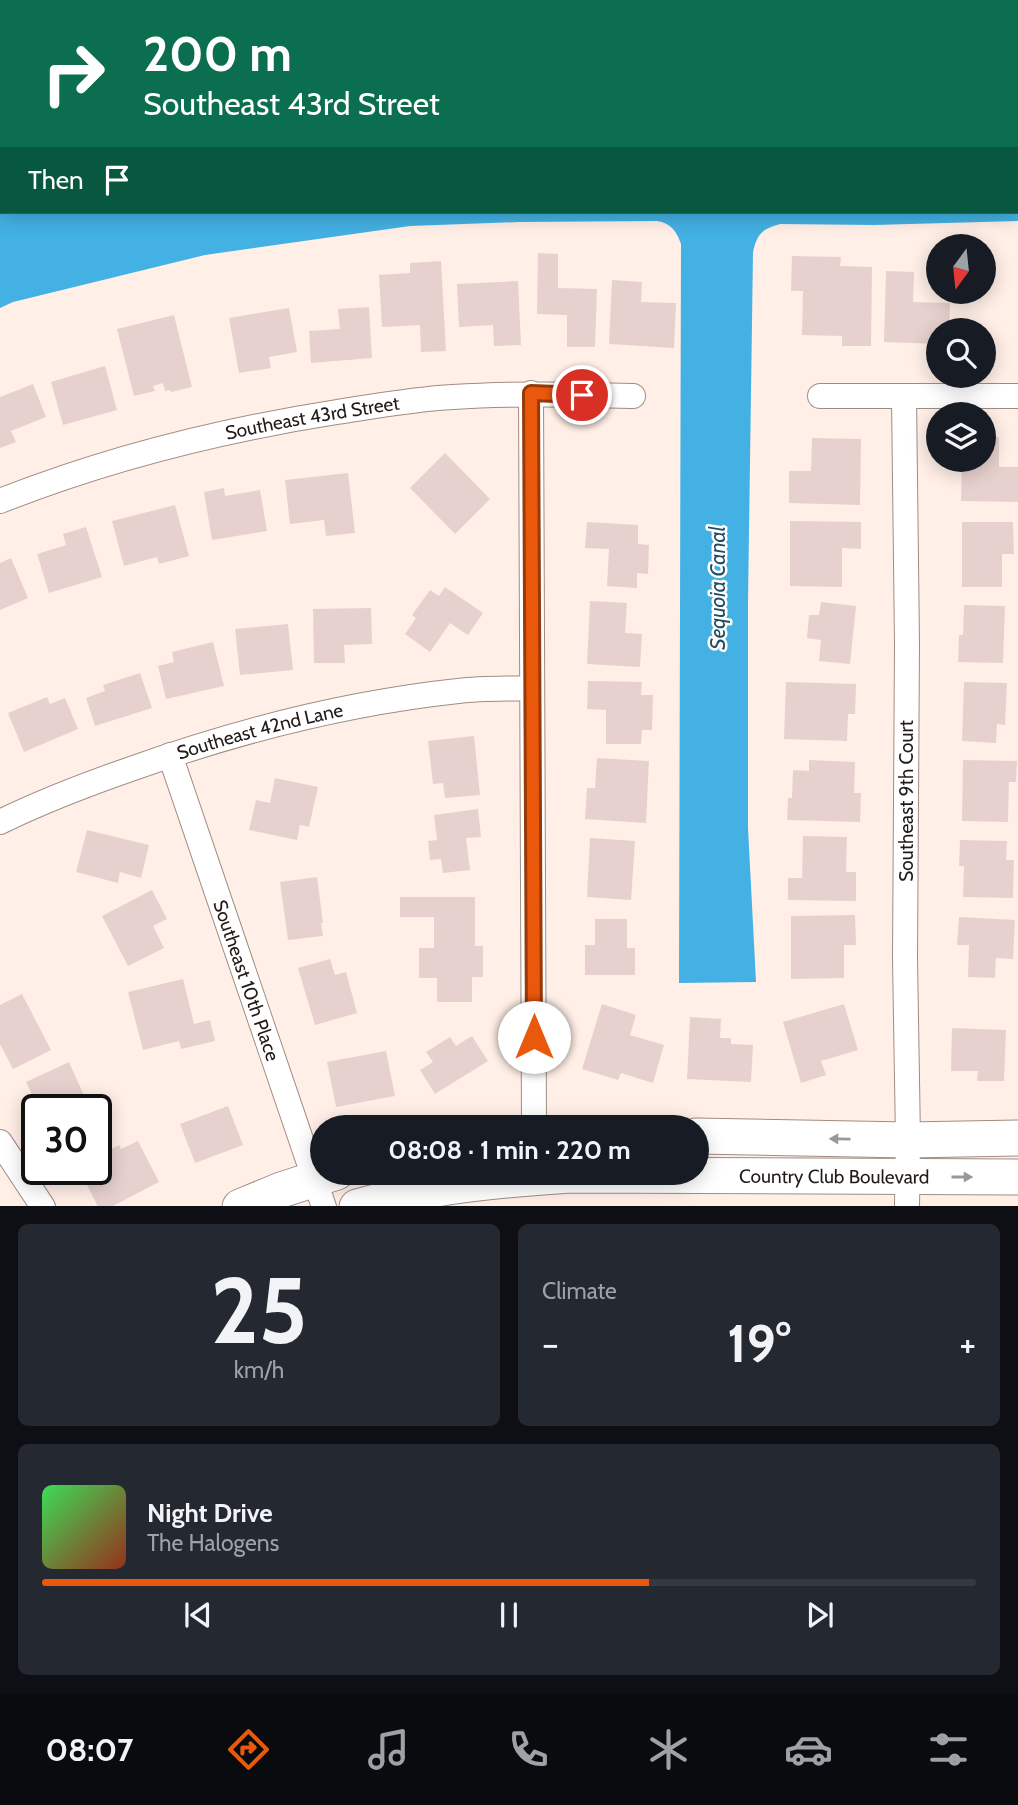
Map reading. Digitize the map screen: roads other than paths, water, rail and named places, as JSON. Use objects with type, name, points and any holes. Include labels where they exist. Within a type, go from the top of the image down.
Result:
[{"type":"main road","name":"Country Club Boulevard","points":[[709,1136],[908,1140],[1018,1138]]},
{"type":"main road","name":"Country Club Boulevard","points":[[709,1182],[907,1192],[1018,1177]]},
{"type":"main road","name":"Country Club Boulevard","points":[[357,1206],[414,1192],[464,1185]]},
{"type":"main road","points":[[240,1206],[325,1186]]},
{"type":"street","name":"Southeast 43rd Street","points":[[0,501],[124,458],[290,419],[399,402],[452,397],[531,393],[633,396]]},
{"type":"street","points":[[531,393],[534,1115]]},
{"type":"street","points":[[820,396],[1018,396]]},
{"type":"street","name":"Southeast 9th Court","points":[[904,396],[907,1192]]},
{"type":"street","name":"Southeast 42nd Lane","points":[[0,822],[87,785],[170,755],[266,728],[362,705],[460,691],[533,688]]},
{"type":"street","name":"Southeast 10th Place","points":[[170,755],[325,1186]]},
{"type":"street","points":[[0,1142],[43,1206]]},
{"type":"water","name":"Sequoia Canal","points":[[0,214],[1018,214],[1018,221],[874,225],[780,224],[761,233],[755,246],[748,602],[748,828],[756,982],[679,983],[681,244],[670,226],[657,221],[410,226],[205,255],[13,302],[0,308]]}]
